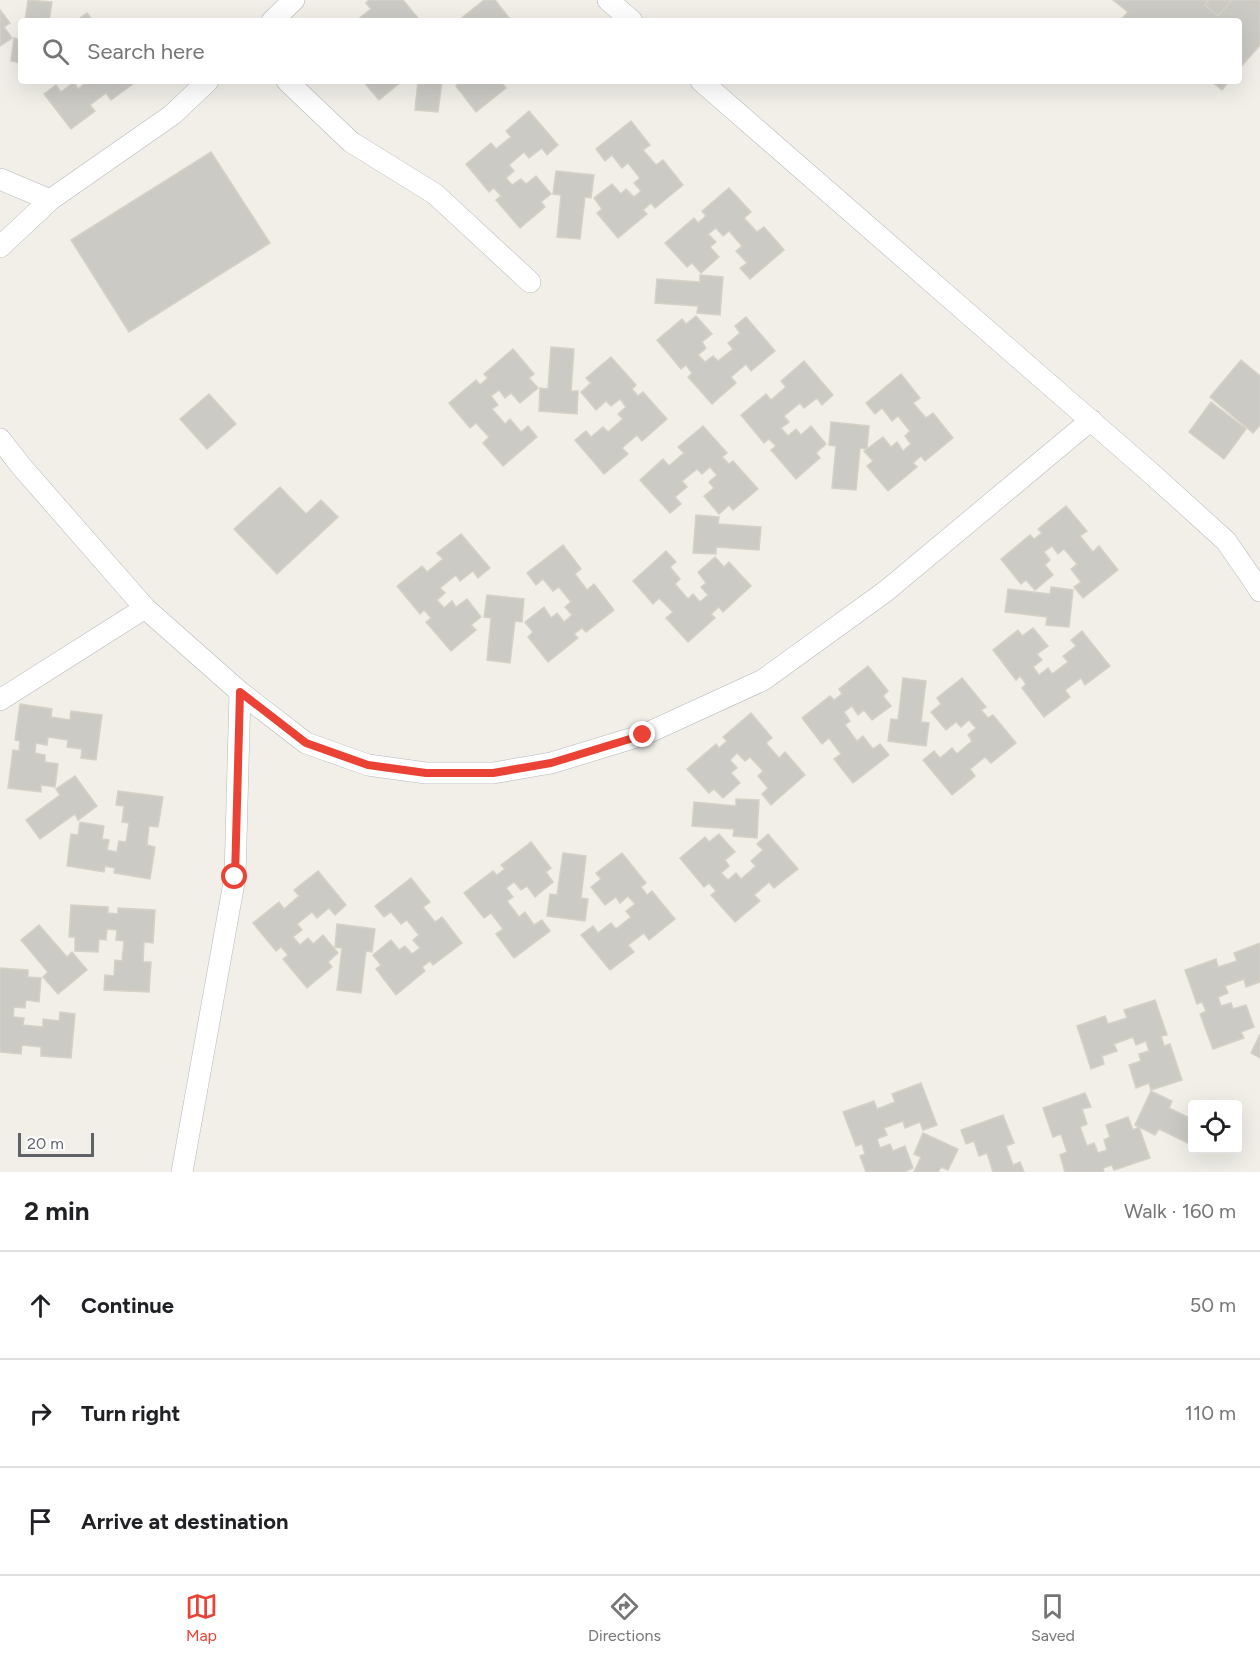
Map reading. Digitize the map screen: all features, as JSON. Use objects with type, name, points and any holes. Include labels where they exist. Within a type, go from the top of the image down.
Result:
[{"type":"street","points":[[275,18],[294,0]]},
{"type":"street","points":[[608,0],[629,18]]},
{"type":"street","points":[[0,248],[50,200],[172,115],[205,84]]},
{"type":"street","points":[[290,84],[351,142],[435,194],[530,282]]},
{"type":"street","points":[[704,84],[1091,420],[1226,541],[1260,591]]},
{"type":"street","points":[[0,179],[50,200]]},
{"type":"street","points":[[0,439],[145,608],[240,692],[306,743],[368,765],[426,773],[493,773],[551,763],[633,738],[763,680],[886,591],[1091,420]]},
{"type":"street","points":[[0,700],[145,608]]},
{"type":"street","points":[[183,1172],[235,877],[240,692]]},
{"type":"building","points":[[28,0],[52,2],[49,18],[25,18]]},
{"type":"building","points":[[369,0],[403,0],[418,18],[360,18],[371,9],[366,3]]},
{"type":"building","points":[[484,0],[495,0],[509,18],[462,18]]},
{"type":"building","points":[[1113,0],[1209,0],[1205,5],[1218,16],[1232,0],[1260,0],[1260,45],[1242,66],[1242,18],[1123,18],[1128,12]]},
{"type":"building","points":[[1209,0],[1232,0],[1218,16],[1205,5]]},
{"type":"building","points":[[0,10],[10,23],[4,27],[12,38],[0,46]]},
{"type":"building","points":[[87,13],[91,18],[80,18]]},
{"type":"building","points":[[14,38],[18,39],[18,62],[11,61]]},
{"type":"building","points":[[71,84],[75,84],[78,89],[84,84],[133,84],[111,100],[106,93],[90,105],[95,111],[71,129],[44,94],[56,85],[61,92]]},
{"type":"building","points":[[366,84],[398,84],[379,100]]},
{"type":"building","points":[[418,84],[442,84],[438,112],[415,110]]},
{"type":"building","points":[[458,84],[503,84],[506,88],[476,112],[456,86]]},
{"type":"building","points":[[1215,84],[1227,84],[1222,90]]},
{"type":"building","points":[[529,111],[558,145],[547,155],[542,148],[529,158],[524,152],[509,165],[514,171],[506,178],[512,185],[521,179],[526,184],[536,176],[551,194],[541,202],[545,207],[520,228],[496,200],[501,196],[494,188],[489,192],[466,164],[491,143],[496,149],[511,137],[506,131]]},
{"type":"building","points":[[631,121],[650,145],[643,150],[656,165],[663,160],[683,185],[655,208],[651,203],[643,210],[647,214],[618,238],[597,213],[602,209],[594,198],[612,184],[621,194],[626,189],[634,197],[641,191],[634,183],[640,178],[628,163],[622,168],[612,155],[605,161],[596,149]]},
{"type":"building","points":[[211,152],[270,243],[129,332],[71,240]]},
{"type":"building","points":[[556,171],[594,175],[591,198],[585,197],[580,239],[557,237],[561,195],[553,194]]},
{"type":"building","points":[[729,188],[751,212],[744,218],[757,232],[764,227],[784,250],[750,279],[740,268],[747,263],[736,251],[742,246],[729,231],[723,236],[716,228],[708,234],[716,242],[710,247],[719,257],[701,273],[692,263],[687,267],[665,243],[694,218],[698,223],[706,216],[702,211]]},
{"type":"building","points":[[700,275],[723,277],[720,315],[697,313],[698,306],[655,303],[657,279],[700,282]]},
{"type":"building","points":[[696,316],[712,334],[702,342],[706,348],[698,355],[705,362],[713,356],[718,361],[733,349],[728,343],[740,333],[735,326],[746,317],[775,351],[751,371],[746,364],[731,377],[736,383],[712,404],[688,377],[692,373],[686,365],[681,369],[657,340],[682,319],[686,324]]},
{"type":"building","points":[[551,347],[574,349],[571,391],[578,391],[577,414],[539,411],[540,388],[548,389]]},
{"type":"building","points":[[513,349],[534,374],[529,378],[538,388],[520,403],[511,393],[505,398],[499,390],[491,396],[498,405],[492,409],[505,424],[510,419],[521,432],[528,426],[537,437],[503,466],[483,443],[489,437],[476,423],[470,428],[449,403],[476,380],[480,385],[488,378],[484,374]]},
{"type":"building","points":[[611,357],[636,385],[632,389],[638,396],[643,392],[667,419],[642,441],[637,435],[622,448],[628,454],[604,474],[575,440],[586,431],[591,437],[603,427],[608,432],[623,419],[618,414],[626,407],[620,399],[611,406],[606,401],[596,410],[581,392],[591,383],[586,378]]},
{"type":"building","points":[[1241,360],[1260,376],[1260,425],[1253,433],[1210,397]]},
{"type":"building","points":[[804,361],[833,395],[822,405],[817,398],[804,408],[800,403],[784,416],[789,422],[781,428],[788,436],[796,429],[801,435],[811,426],[826,444],[816,453],[820,458],[796,479],[771,450],[776,446],[769,439],[764,443],[741,415],[766,394],[771,400],[786,387],[781,381]]},
{"type":"building","points":[[901,374],[920,398],[913,403],[926,418],[933,413],[953,438],[925,461],[921,456],[913,463],[917,467],[888,491],[867,466],[873,461],[864,451],[883,437],[891,447],[897,442],[903,451],[911,444],[905,436],[910,431],[898,416],[892,421],[882,408],[875,414],[866,403]]},
{"type":"building","points":[[209,394],[236,424],[207,449],[180,419]]},
{"type":"building","points":[[1211,402],[1246,429],[1224,459],[1189,432]]},
{"type":"building","points":[[831,422],[869,426],[867,449],[860,448],[856,490],[832,488],[836,446],[829,445]]},
{"type":"building","points":[[703,426],[727,453],[722,457],[729,464],[733,461],[758,489],[733,510],[729,505],[719,514],[704,496],[714,488],[709,482],[717,475],[710,467],[702,474],[697,469],[682,481],[687,487],[675,497],[681,504],[670,513],[640,480],[663,459],[669,466],[684,453],[678,447]]},
{"type":"building","points":[[280,487],[306,514],[321,500],[338,517],[277,574],[234,529]]},
{"type":"building","points":[[1066,506],[1087,531],[1080,536],[1093,552],[1099,546],[1118,570],[1083,598],[1074,587],[1081,582],[1071,569],[1077,564],[1064,549],[1058,554],[1052,546],[1044,552],[1050,560],[1045,565],[1053,575],[1035,590],[1026,580],[1021,584],[1001,559],[1030,535],[1034,539],[1042,533],[1038,529]]},
{"type":"building","points":[[696,515],[719,517],[718,524],[761,527],[759,550],[716,547],[716,554],[693,553]]},
{"type":"building","points":[[461,534],[490,568],[478,578],[473,571],[460,581],[456,575],[440,588],[445,593],[437,600],[444,608],[452,601],[456,607],[467,599],[481,617],[471,625],[476,630],[451,651],[426,622],[431,618],[424,610],[420,614],[397,586],[422,566],[427,572],[443,559],[437,553]]},
{"type":"building","points":[[563,545],[581,569],[575,574],[587,590],[594,584],[614,610],[586,632],[582,628],[574,634],[578,638],[548,662],[528,637],[533,632],[525,622],[544,607],[551,618],[557,613],[564,622],[572,615],[565,607],[571,602],[559,587],[553,591],[543,579],[536,585],[527,573]]},
{"type":"building","points":[[666,551],[676,562],[670,567],[680,579],[675,584],[688,599],[693,594],[700,602],[708,595],[701,587],[706,583],[698,572],[715,557],[724,567],[729,562],[751,586],[723,612],[719,607],[711,614],[715,618],[688,642],[666,618],[673,612],[659,598],[653,604],[633,581]]},
{"type":"building","points":[[1051,587],[1073,590],[1069,627],[1046,625],[1047,617],[1005,612],[1008,589],[1050,594]]},
{"type":"building","points":[[487,595],[524,599],[522,622],[515,621],[510,663],[487,660],[491,618],[484,617]]},
{"type":"building","points":[[1033,628],[1048,646],[1037,654],[1042,660],[1033,667],[1039,675],[1048,668],[1052,674],[1068,662],[1063,656],[1076,646],[1071,640],[1082,631],[1110,666],[1085,685],[1081,678],[1065,690],[1070,697],[1044,717],[1022,688],[1026,684],[1020,676],[1016,680],[993,650],[1018,630],[1022,636]]},
{"type":"building","points":[[868,666],[888,691],[883,696],[891,706],[872,720],[864,710],[858,715],[852,706],[844,712],[850,721],[845,725],[857,741],[863,736],[873,749],[880,744],[889,755],[853,783],[834,759],[841,754],[829,738],[822,744],[802,718],[830,696],[834,700],[842,694],[839,689]]},
{"type":"building","points":[[903,678],[926,681],[921,722],[929,723],[926,746],[888,741],[891,719],[898,720]]},
{"type":"building","points":[[962,678],[986,707],[981,710],[988,718],[993,715],[1016,743],[991,763],[985,757],[970,769],[975,776],[952,795],[923,760],[934,751],[940,758],[952,748],[957,754],[972,741],[968,735],[976,728],[969,720],[961,727],[956,722],[946,730],[931,712],[941,704],[937,698]]},
{"type":"building","points":[[20,704],[52,709],[51,717],[70,720],[71,711],[102,715],[96,760],[81,758],[82,749],[67,747],[68,740],[48,737],[47,745],[36,743],[35,753],[45,755],[45,762],[58,764],[55,787],[41,785],[41,792],[8,788],[13,750],[19,751],[20,741],[15,740]]},
{"type":"building","points":[[751,713],[772,738],[766,743],[779,758],[785,752],[805,775],[771,805],[762,794],[768,788],[758,776],[763,771],[750,757],[745,761],[737,753],[730,760],[737,768],[731,773],[740,783],[723,798],[714,789],[709,793],[687,769],[716,744],[719,748],[727,741],[723,737]]},
{"type":"building","points":[[75,776],[97,806],[78,820],[75,814],[40,839],[26,820],[60,795],[56,789]]},
{"type":"building","points":[[118,791],[163,797],[158,827],[149,826],[147,845],[155,847],[150,879],[114,873],[115,868],[105,866],[104,872],[67,866],[71,834],[78,835],[80,822],[104,826],[102,839],[109,840],[107,850],[117,852],[119,841],[126,842],[129,823],[122,822],[124,806],[116,805]]},
{"type":"building","points":[[736,799],[759,800],[757,838],[733,836],[734,829],[692,826],[694,802],[736,806]]},
{"type":"building","points":[[719,834],[735,852],[725,860],[729,866],[721,873],[728,880],[736,873],[741,879],[756,866],[751,861],[763,850],[757,844],[768,834],[798,869],[774,888],[769,882],[754,895],[760,901],[735,922],[711,895],[716,891],[709,883],[704,887],[680,858],[705,837],[709,842]]},
{"type":"building","points":[[531,842],[551,868],[546,872],[553,882],[535,897],[527,886],[521,890],[514,882],[506,888],[513,897],[507,901],[519,917],[525,912],[534,925],[542,920],[550,931],[514,958],[496,934],[503,929],[491,913],[484,918],[464,893],[493,871],[497,875],[505,869],[501,865]]},
{"type":"building","points":[[563,853],[586,856],[581,898],[588,899],[585,921],[547,916],[550,894],[557,895]]},
{"type":"building","points":[[622,853],[646,883],[641,887],[647,895],[652,891],[675,919],[649,940],[644,933],[628,945],[634,952],[610,970],[581,935],[593,926],[598,933],[611,923],[616,929],[631,917],[626,911],[635,904],[628,896],[620,903],[616,897],[605,905],[591,887],[601,879],[596,873]]},
{"type":"building","points":[[318,871],[346,905],[335,915],[329,908],[317,918],[312,912],[297,924],[302,930],[293,937],[300,945],[308,938],[313,944],[323,935],[338,953],[328,962],[332,967],[307,988],[283,959],[288,955],[281,947],[276,951],[253,923],[279,902],[284,909],[299,896],[294,890]]},
{"type":"building","points":[[411,878],[430,902],[423,907],[435,922],[442,917],[462,943],[433,965],[430,961],[422,967],[425,971],[396,995],[376,969],[381,965],[373,955],[391,940],[399,950],[405,946],[412,954],[420,948],[413,940],[419,935],[407,920],[401,924],[391,912],[384,917],[375,906]]},
{"type":"building","points":[[71,905],[108,907],[108,913],[118,914],[118,908],[155,910],[153,943],[144,942],[143,962],[151,962],[149,992],[104,990],[105,975],[114,976],[115,960],[122,961],[124,941],[116,940],[117,930],[107,929],[106,940],[99,939],[98,952],[75,951],[75,937],[69,937]]},
{"type":"building","points":[[337,924],[375,929],[372,952],[366,951],[361,993],[337,990],[342,948],[335,947]]},
{"type":"building","points":[[39,925],[67,957],[72,952],[87,970],[58,994],[43,977],[48,972],[21,940]]},
{"type":"building","points":[[1260,943],[1260,982],[1246,987],[1244,979],[1225,986],[1228,993],[1218,997],[1221,1006],[1231,1003],[1233,1009],[1246,1005],[1254,1027],[1241,1032],[1244,1038],[1213,1049],[1200,1014],[1206,1011],[1202,1002],[1197,1004],[1185,970],[1216,959],[1218,967],[1237,961],[1234,953]]},
{"type":"building","points":[[0,968],[28,970],[28,977],[41,978],[39,1002],[26,1000],[25,1008],[14,1007],[13,1017],[24,1018],[23,1025],[43,1027],[43,1019],[59,1021],[60,1012],[75,1014],[71,1058],[41,1056],[41,1047],[22,1045],[21,1054],[0,1052]]},
{"type":"building","points":[[1155,1000],[1167,1035],[1161,1036],[1164,1046],[1170,1044],[1182,1080],[1151,1090],[1149,1083],[1136,1088],[1129,1065],[1141,1061],[1139,1054],[1149,1051],[1146,1041],[1136,1045],[1133,1037],[1114,1044],[1117,1051],[1102,1056],[1104,1064],[1091,1069],[1077,1026],[1105,1016],[1108,1024],[1127,1018],[1124,1010]]},
{"type":"building","points":[[1260,1034],[1260,1058],[1251,1053]]},
{"type":"building","points":[[921,1083],[937,1125],[923,1130],[920,1122],[905,1128],[903,1121],[884,1128],[887,1135],[877,1139],[880,1148],[890,1144],[893,1151],[905,1146],[913,1168],[904,1172],[866,1172],[860,1156],[865,1154],[862,1144],[856,1146],[843,1112],[874,1101],[877,1109],[895,1102],[892,1094]]},
{"type":"building","points":[[1151,1091],[1172,1101],[1169,1108],[1188,1117],[1188,1143],[1159,1129],[1155,1135],[1135,1125]]},
{"type":"building","points":[[1085,1093],[1091,1107],[1082,1109],[1087,1124],[1080,1127],[1087,1146],[1094,1143],[1098,1153],[1107,1150],[1104,1140],[1110,1137],[1106,1125],[1128,1117],[1133,1130],[1139,1127],[1150,1158],[1114,1170],[1112,1165],[1103,1168],[1104,1172],[1065,1172],[1060,1155],[1067,1152],[1061,1134],[1053,1137],[1043,1108]]},
{"type":"building","points":[[1003,1115],[1014,1143],[1006,1146],[1013,1165],[1020,1162],[1024,1172],[993,1172],[987,1153],[979,1156],[974,1141],[966,1144],[961,1130]]},
{"type":"building","points":[[923,1133],[958,1149],[948,1170],[941,1167],[938,1172],[914,1172],[921,1157],[914,1154]]},
{"type":"route","points":[[235,877],[240,692],[306,743],[368,765],[426,773],[493,773],[551,763],[643,735]]}]
